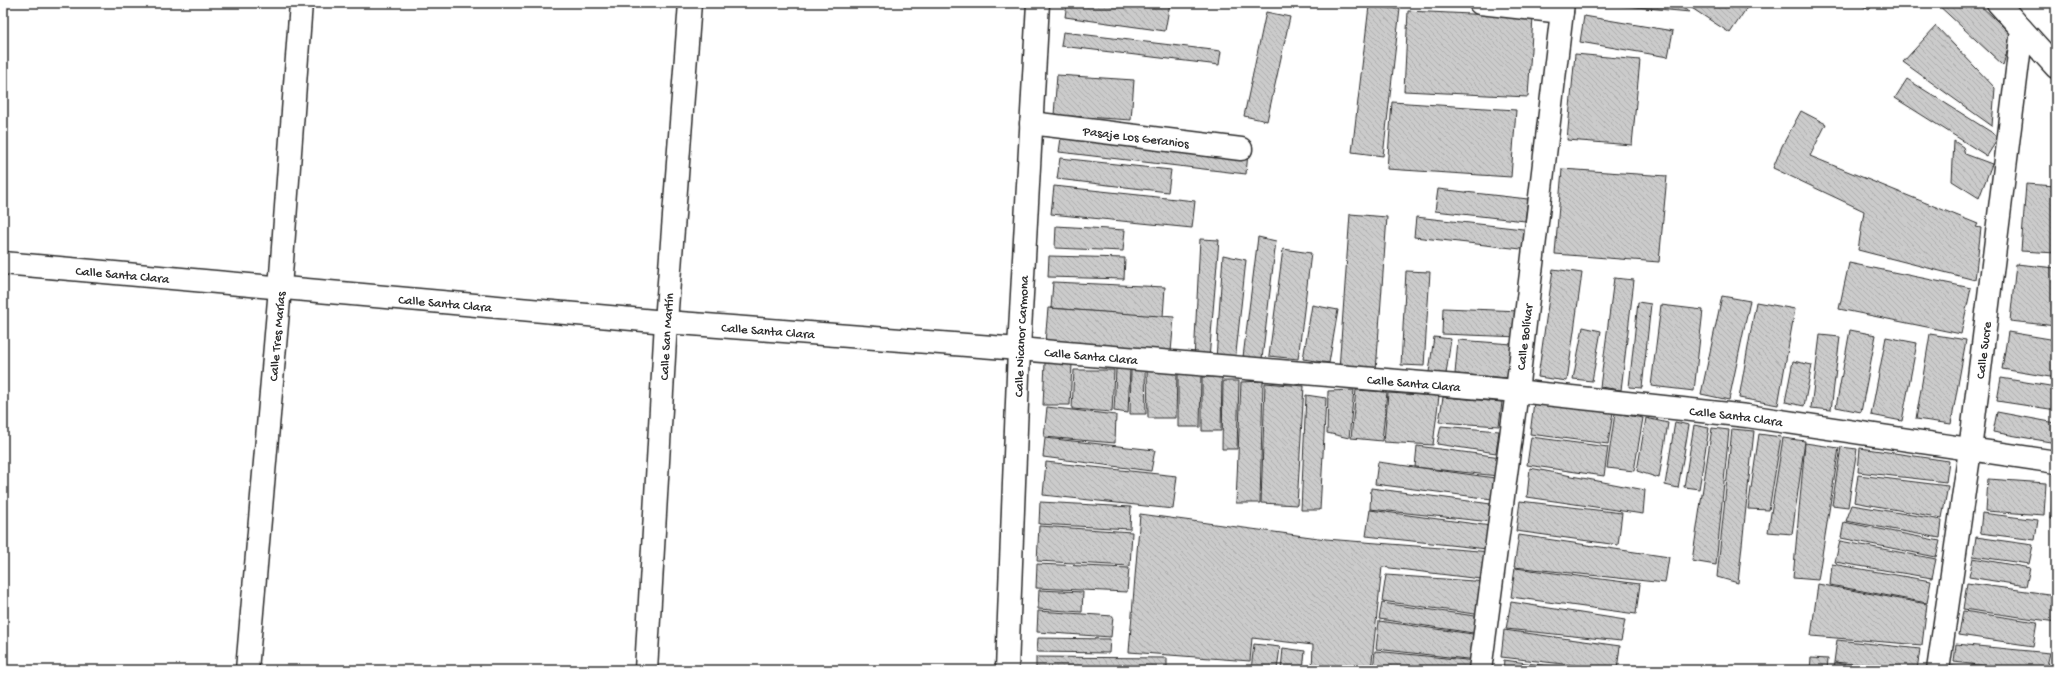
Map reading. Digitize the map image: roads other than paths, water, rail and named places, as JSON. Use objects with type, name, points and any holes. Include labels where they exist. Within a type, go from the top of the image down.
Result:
[{"type":"street","name":"Calle Tres Marías","points":[[247,670],[280,288],[302,3]]},
{"type":"street","name":"Calle San Martín","points":[[646,670],[666,322],[690,3]]},
{"type":"street","name":"Calle Nicanor Carmona","points":[[1007,670],[1018,349],[1038,3]]},
{"type":"street","points":[[1480,3],[1563,7]]},
{"type":"street","points":[[1998,3],[2056,66]]},
{"type":"street","name":"Calle Bolívar","points":[[1480,670],[1517,391],[1563,7]]},
{"type":"street","name":"Calle Sucre","points":[[1938,670],[1970,450],[2022,30]]},
{"type":"street","name":"Pasaje Los Geranios","points":[[1031,124],[1241,149]]},
{"type":"street","name":"Calle Santa Clara","points":[[3,263],[666,322],[1018,349],[1517,391],[1747,416],[2056,462]]}]
